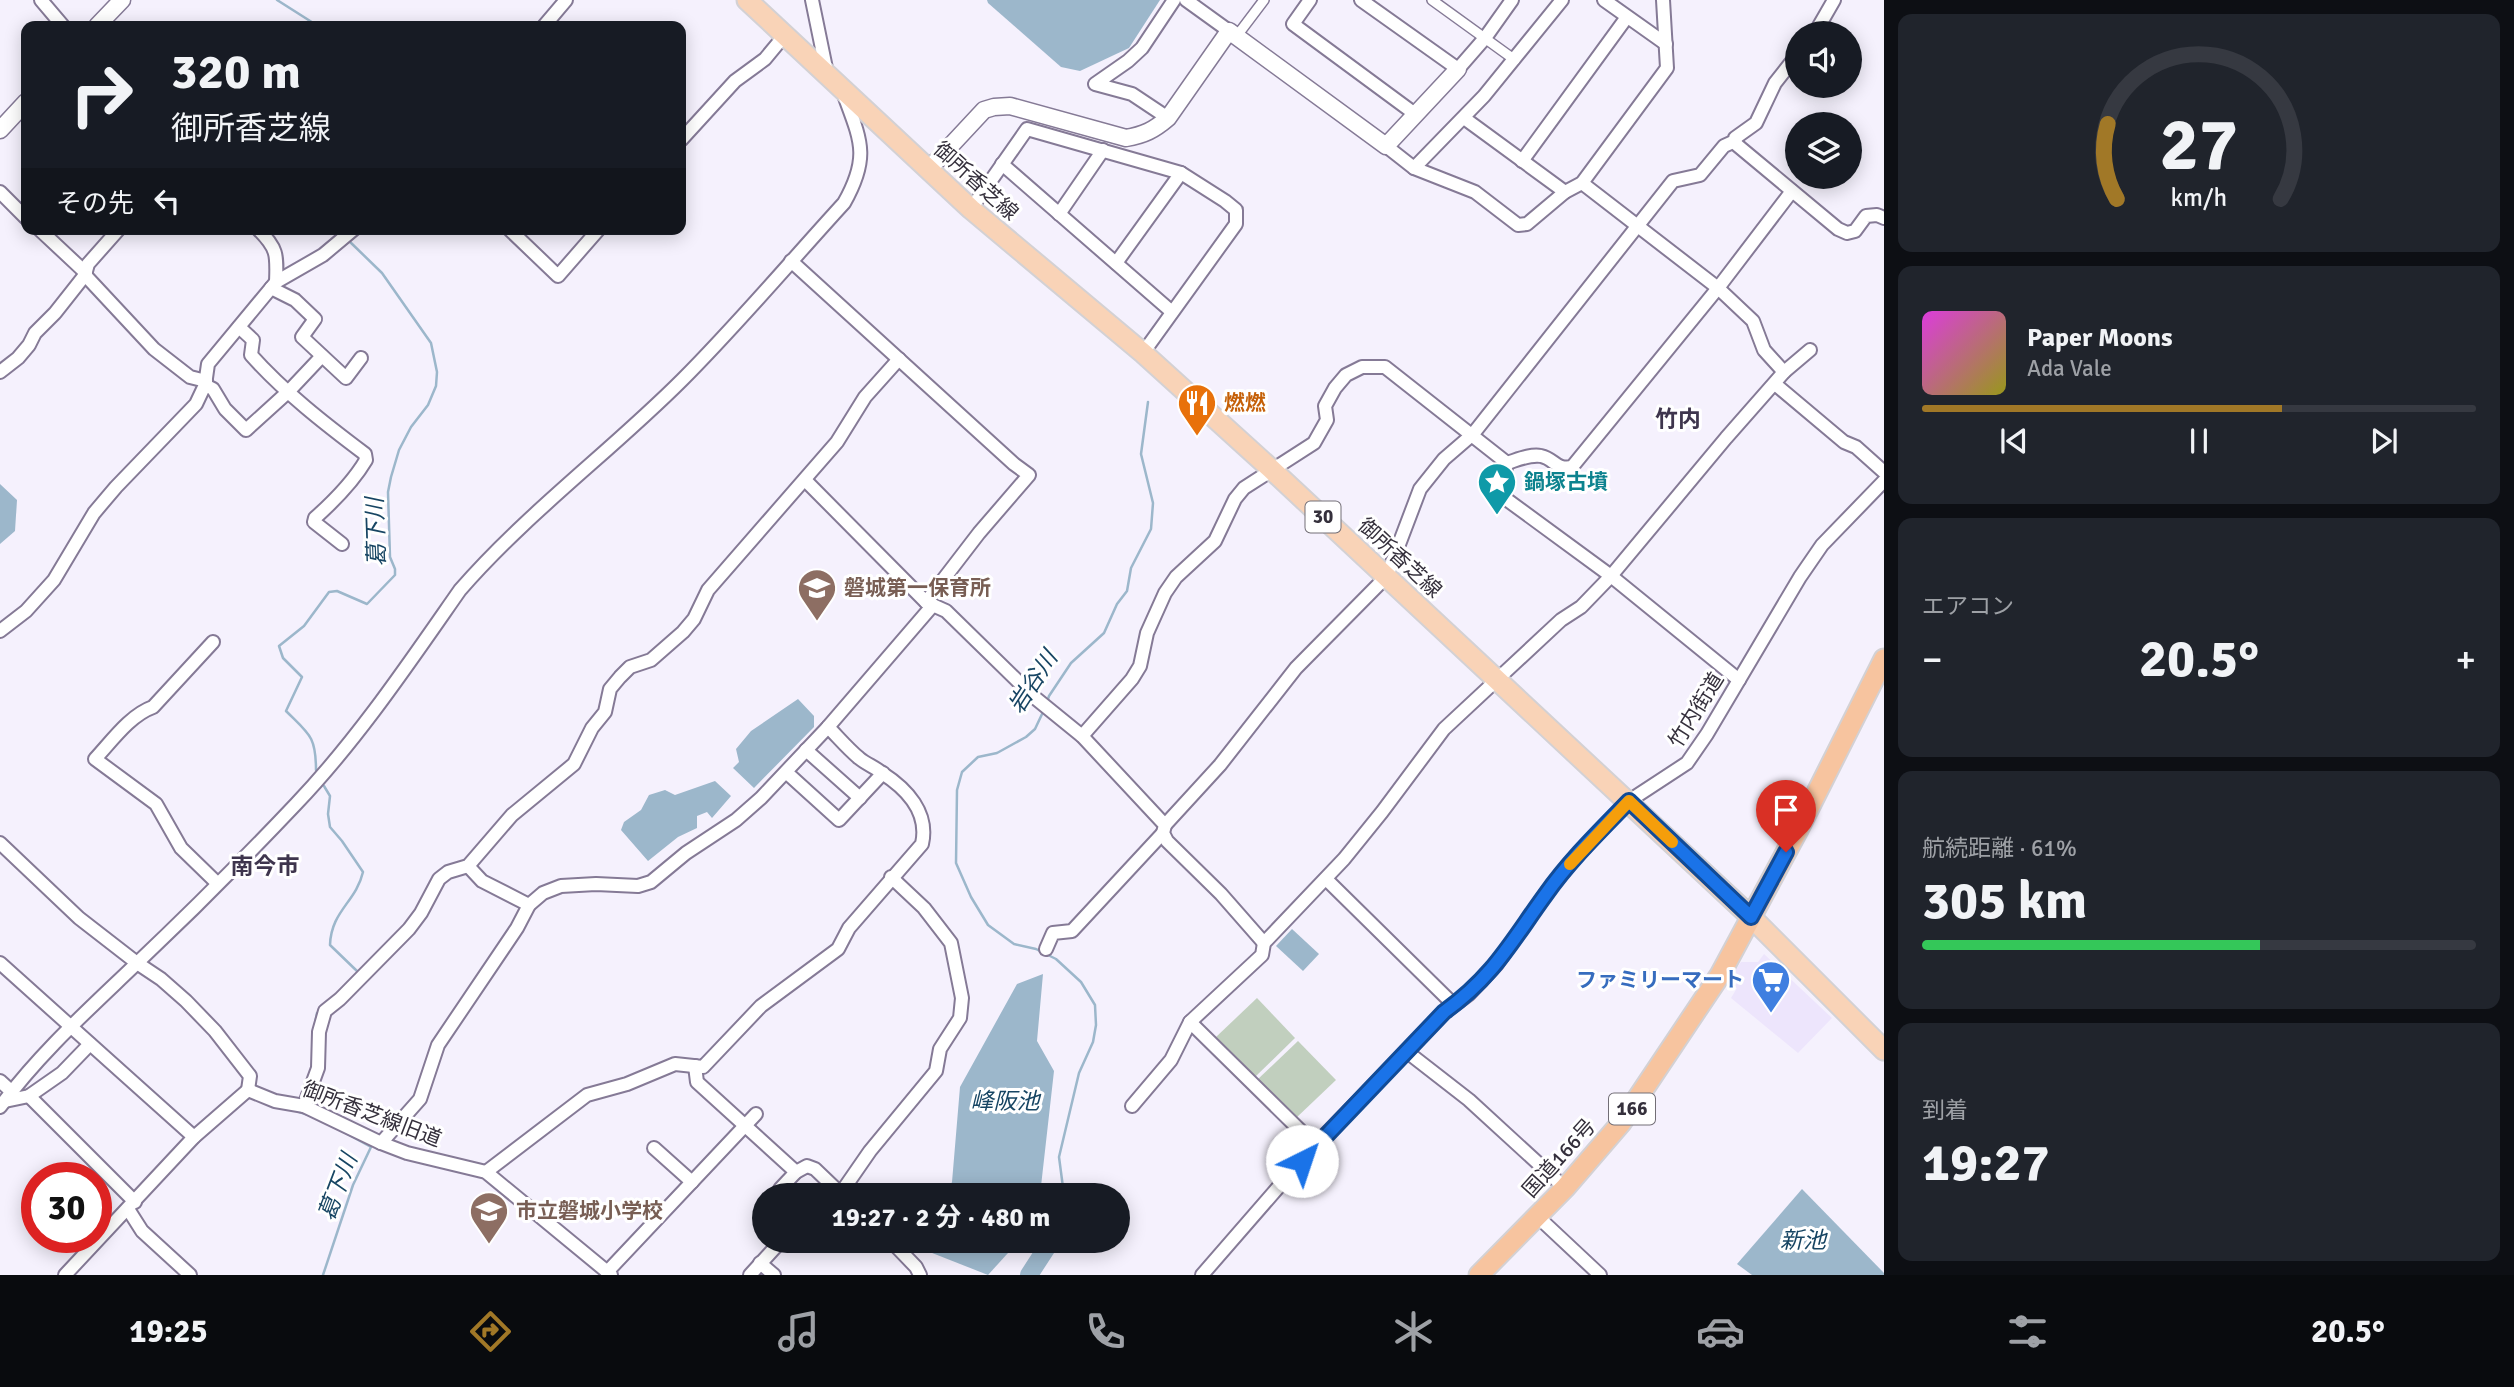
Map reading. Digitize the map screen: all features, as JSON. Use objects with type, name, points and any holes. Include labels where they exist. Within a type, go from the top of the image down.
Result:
[{"type":"highway","name":"国道166号","points":[[1479,1275],[1538,1216],[1621,1123],[1720,975],[1798,830],[1884,659]]},
{"type":"main road","name":"御所香芝線","points":[[747,0],[971,209],[1143,353],[1387,576],[1751,917],[1884,1050]]},
{"type":"street","points":[[41,0],[59,21]]},
{"type":"street","points":[[102,21],[122,0]]},
{"type":"street","points":[[548,21],[566,0]]},
{"type":"street","points":[[812,0],[827,77]]},
{"type":"street","points":[[1168,118],[1132,94],[1096,85],[1142,48],[1174,0]]},
{"type":"street","points":[[1186,0],[1414,169],[1475,192],[1518,225],[1527,224],[1565,192],[1582,183],[1667,68],[1663,0]]},
{"type":"street","points":[[929,169],[984,110],[994,107],[1010,106],[1126,138],[1144,135],[1156,129],[1168,118],[1233,34],[1264,0]]},
{"type":"street","points":[[1310,0],[1293,24],[1415,114]]},
{"type":"street","points":[[1361,0],[1458,69]]},
{"type":"street","points":[[1432,0],[1515,60]]},
{"type":"street","points":[[1414,169],[1515,60],[1562,0]]},
{"type":"street","points":[[1604,0],[1666,44]]},
{"type":"street","points":[[1822,21],[1834,0]]},
{"type":"street","points":[[1386,146],[1485,38],[1508,2]]},
{"type":"street","points":[[1522,161],[1627,17]]},
{"type":"street","points":[[686,135],[735,81],[765,59],[784,36]]},
{"type":"street","points":[[1046,949],[1052,933],[1072,931],[1220,765],[1296,668],[1387,576],[1420,489],[1444,458],[1473,434],[1673,181],[1700,175],[1724,146],[1735,141],[1735,138],[1756,123],[1775,83],[1785,70]]},
{"type":"street","points":[[5,1100],[30,1068],[70,1026],[296,805],[335,761],[479,568],[683,379],[844,203],[857,181],[861,162],[860,137],[843,91]]},
{"type":"street","points":[[0,130],[21,107]]},
{"type":"street","points":[[1464,118],[1565,192]]},
{"type":"street","points":[[971,209],[1027,129],[1181,173],[1225,201],[1236,211],[1236,224],[1143,353]]},
{"type":"street","points":[[1735,141],[1838,229],[1847,233],[1855,231],[1866,216],[1877,215],[1884,218]]},
{"type":"street","points":[[1059,214],[1103,150]]},
{"type":"street","points":[[1002,164],[1172,312]]},
{"type":"street","points":[[1116,263],[1181,173]]},
{"type":"street","points":[[1582,183],[1637,227],[1644,229],[1753,321],[1764,350],[1784,372]]},
{"type":"street","points":[[1507,463],[1526,457],[1542,456],[1562,469],[1572,467],[1792,191]]},
{"type":"street","points":[[0,192],[21,213]]},
{"type":"street","points":[[45,235],[85,274],[153,349],[190,377],[213,389],[225,409],[246,430],[322,356]]},
{"type":"street","points":[[0,372],[29,345],[35,333],[85,274],[88,264],[114,235]]},
{"type":"street","points":[[264,235],[277,255],[274,285]]},
{"type":"street","points":[[0,631],[26,611],[54,580],[94,513],[196,404],[205,383],[208,364],[274,285],[323,255],[347,235]]},
{"type":"street","points":[[515,235],[558,276],[594,235]]},
{"type":"street","points":[[381,1143],[420,1099],[438,1045],[517,928],[529,905],[542,893],[561,886],[638,886],[651,882],[686,853],[736,820],[828,727],[929,603],[979,533],[1029,475],[791,261]]},
{"type":"street","points":[[274,285],[315,319],[302,337],[346,378],[362,358]]},
{"type":"street","points":[[239,327],[253,340],[251,355],[270,376],[315,416],[365,454],[366,460],[362,467],[337,498],[315,518],[314,522],[318,527],[342,544]]},
{"type":"street","points":[[1132,1106],[1171,1060],[1190,1022],[1262,955],[1264,943],[1326,879],[1382,812],[1444,729],[1561,620],[1581,607],[1611,576],[1691,478],[1784,372],[1810,349]]},
{"type":"street","points":[[304,1106],[318,1068],[319,1032],[325,1011],[409,929],[421,914],[439,879],[448,872],[468,866],[512,815],[574,764],[592,728],[605,712],[610,689],[630,667],[651,660],[683,632],[694,619],[708,590],[837,442],[865,397],[899,359]]},
{"type":"street","points":[[1082,737],[1132,680],[1140,667],[1147,633],[1165,593],[1176,577],[1215,541],[1244,488],[1314,443],[1327,420],[1325,406],[1346,375],[1362,367],[1385,367],[1507,463]]},
{"type":"street","points":[[1775,384],[1884,472]]},
{"type":"street","points":[[1507,463],[1500,492],[1506,499],[1611,576],[1739,680]]},
{"type":"street","points":[[805,480],[929,603],[946,611],[1034,697],[1082,737],[1164,829],[1167,841],[1221,894],[1264,943]]},
{"type":"street","name":"竹内街道","points":[[1202,1275],[1315,1145],[1406,1051],[1469,994],[1497,964],[1546,893],[1574,859],[1629,801],[1687,763],[1822,545],[1884,481]]},
{"type":"street","points":[[213,642],[188,673],[153,708],[146,710],[119,733],[95,759],[156,804],[181,848],[217,883]]},
{"type":"street","points":[[486,1172],[587,1095],[627,1084],[675,1064],[703,1067],[761,1006],[838,949],[849,928],[922,844],[925,831],[916,803],[883,773],[860,760],[828,727]]},
{"type":"street","points":[[806,750],[860,798]]},
{"type":"street","points":[[786,772],[839,820],[883,773]]},
{"type":"street","points":[[0,843],[79,918],[161,979],[215,1031],[250,1076],[248,1090],[194,1136],[65,1275]]},
{"type":"street","points":[[468,866],[482,881],[529,905]]},
{"type":"street","points":[[848,1183],[870,1151],[936,1071],[940,1049],[960,1018],[962,998],[951,943],[924,908],[891,877]]},
{"type":"street","points":[[1326,879],[1454,1005]]},
{"type":"street","points":[[0,963],[194,1136]]},
{"type":"street","points":[[1190,1022],[1315,1145]]},
{"type":"street","points":[[5,1100],[30,1096],[62,1073],[90,1044]]},
{"type":"street","points":[[1406,1051],[1469,1100],[1564,1188]]},
{"type":"street","points":[[695,1066],[697,1082],[796,1172]]},
{"type":"street","points":[[0,1081],[5,1100]]},
{"type":"street","name":"御所香芝線旧道","points":[[248,1090],[275,1101],[304,1106],[407,1153],[486,1172],[609,1273]]},
{"type":"street","points":[[30,1096],[132,1205],[142,1231],[190,1275]]},
{"type":"street","points":[[609,1273],[756,1114]]},
{"type":"street","points":[[654,1148],[692,1182]]},
{"type":"street","points":[[786,1183],[796,1172],[807,1167],[815,1169],[830,1183]]},
{"type":"street","points":[[1538,1216],[1600,1275]]},
{"type":"street","points":[[750,1275],[770,1253]]},
{"type":"street","points":[[903,1253],[920,1275]]},
{"type":"street","points":[[760,1263],[774,1275]]},
{"type":"shaded area","points":[[1764,954],[1832,1018],[1798,1053],[1731,998],[1737,988],[1726,984],[1741,962],[1758,962]]},
{"type":"green space","points":[[1257,998],[1295,1038],[1255,1077],[1216,1037]]},
{"type":"green space","points":[[1298,1041],[1336,1080],[1295,1119],[1257,1080]]},
{"type":"water","points":[[987,0],[1160,0],[1129,48],[1080,71],[1061,67]]},
{"type":"water","points":[[0,484],[17,500],[15,531],[0,544]]},
{"type":"water","points":[[798,699],[814,716],[814,727],[754,788],[733,768],[739,762],[736,749],[751,731]]},
{"type":"water","points":[[715,781],[731,796],[712,818],[707,812],[697,816],[697,828],[678,837],[648,861],[621,830],[624,822],[641,810],[649,795],[665,790],[675,795]]},
{"type":"water","points":[[1292,929],[1319,954],[1303,971],[1276,946]]},
{"type":"water","name":"峰阪池","points":[[1043,974],[1037,1041],[1054,1071],[1041,1183],[952,1183],[960,1087],[1017,984]]},
{"type":"water","name":"新池","points":[[1802,1189],[1884,1275],[1752,1275],[1737,1264]]},
{"type":"water","points":[[932,1253],[1008,1253],[988,1275]]},
{"type":"waterway","name":"葛下川","points":[[277,0],[310,21]]},
{"type":"waterway","name":"葛下川","points":[[316,770],[315,750],[310,736],[286,711],[302,677],[283,658],[279,646],[304,626],[329,592],[337,591],[367,604],[395,575],[390,557],[388,492],[391,477],[399,450],[411,427],[428,405],[436,386],[437,372],[431,343],[382,273],[347,239]]},
{"type":"waterway","name":"岩谷川","points":[[1047,702],[1071,663],[1104,633],[1117,604],[1127,591],[1131,568],[1151,529],[1153,503],[1141,454],[1148,402]]},
{"type":"waterway","name":"岩谷川","points":[[1043,712],[1035,729],[1026,737],[997,753],[978,757],[962,772],[957,790],[956,863],[971,897],[988,925],[1014,944],[1036,949],[1056,959],[1081,982],[1095,1005],[1093,1042],[1079,1073],[1059,1157],[1062,1183]]},
{"type":"waterway","name":"葛下川","points":[[324,786],[330,796],[330,827],[363,872],[360,882],[335,923],[330,945],[358,972]]},
{"type":"waterway","name":"葛下川","points":[[313,1034],[317,1013],[320,1011]]},
{"type":"waterway","name":"葛下川","points":[[299,1112],[312,1116]]},
{"type":"waterway","name":"葛下川","points":[[323,1275],[353,1185],[371,1147],[331,1125]]},
{"type":"waterway","name":"岩谷川","points":[[1029,1275],[1043,1253]]},
{"type":"slow traffic","points":[[1570,864],[1629,801],[1672,842]]},
{"type":"place","name":"燃燃","points":[[1197,437]]},
{"type":"place","name":"鍋塚古墳","points":[[1497,516]]},
{"type":"place","name":"磐城第一保育所","points":[[817,622]]},
{"type":"place","name":"ファミリーマート","points":[[1771,1014]]},
{"type":"place","name":"市立磐城小学校","points":[[489,1245]]},
{"type":"district","name":"竹内","points":[[1678,419]]},
{"type":"district","name":"南今市","points":[[265,866]]},
{"type":"route","points":[[1302,1161],[1444,1012],[1469,994],[1497,964],[1546,893],[1629,801],[1751,917],[1786,852]]}]
